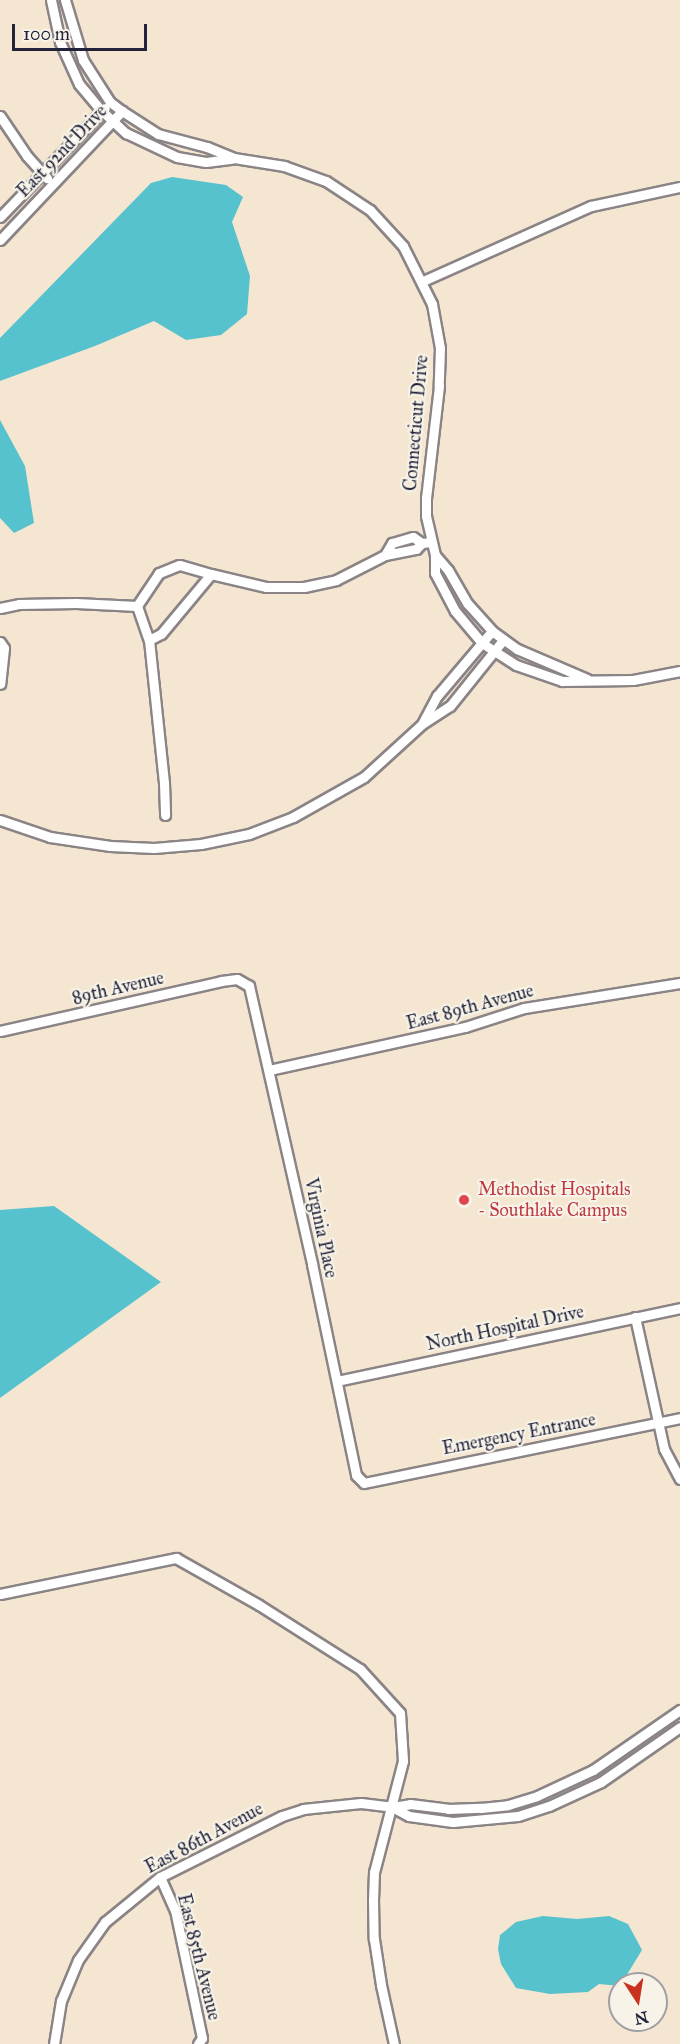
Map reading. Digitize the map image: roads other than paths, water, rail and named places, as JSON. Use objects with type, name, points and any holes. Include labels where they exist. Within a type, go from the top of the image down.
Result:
[{"type":"street","name":"Connecticut Drive","points":[[51,0],[60,42],[79,84],[102,111],[126,133],[177,157],[206,162],[234,159],[284,166],[326,181],[349,195],[388,227],[403,246],[423,281],[438,330],[441,364],[426,498],[426,543],[448,570],[468,604],[492,631],[528,654],[589,681]]},
{"type":"street","name":"Connecticut Drive","points":[[65,0],[83,60],[110,102],[158,134],[207,147],[234,159]]},
{"type":"street","name":"East 92nd Drive","points":[[0,217],[110,102]]},
{"type":"street","name":"East 92nd Drive","points":[[0,240],[122,111]]},
{"type":"street","points":[[0,116],[27,156],[53,184]]},
{"type":"street","points":[[423,281],[591,206],[680,187]]},
{"type":"street","points":[[137,606],[159,573],[179,564],[266,587],[304,587],[336,580],[385,555],[416,549],[426,543]]},
{"type":"street","name":"Connecticut Drive","points":[[435,555],[435,573],[455,611],[482,643],[516,665],[551,679],[589,681],[633,680],[680,671]]},
{"type":"street","points":[[149,640],[161,634],[211,574]]},
{"type":"street","points":[[0,608],[19,604],[76,603],[137,606]]},
{"type":"street","points":[[137,606],[149,640],[164,783],[165,815]]},
{"type":"street","points":[[422,724],[437,696],[492,631]]},
{"type":"street","points":[[0,820],[50,837],[110,846],[154,848],[201,844],[249,834],[293,817],[352,785],[384,762],[422,724],[450,706],[503,640]]},
{"type":"street","points":[[0,642],[4,648],[0,684]]},
{"type":"street","name":"89th Avenue","points":[[0,1031],[221,981],[243,980]]},
{"type":"street","name":"Virginia Place","points":[[243,980],[254,997],[356,1475],[364,1483]]},
{"type":"street","name":"East 89th Avenue","points":[[269,1070],[465,1027],[524,1008],[570,999],[629,993],[680,983]]},
{"type":"street","name":"North Hospital Drive","points":[[337,1381],[680,1308]]},
{"type":"street","points":[[635,1317],[657,1423],[669,1462],[680,1479]]},
{"type":"street","name":"Emergency Entrance","points":[[364,1483],[680,1418]]},
{"type":"street","points":[[0,1594],[176,1558],[215,1578],[360,1669],[400,1713],[403,1761],[374,1872],[373,1900],[374,1939],[394,2044]]},
{"type":"street","name":"East 86th Avenue","points":[[54,2044],[61,2001],[78,1960],[105,1923],[160,1877],[282,1816],[303,1809],[361,1803],[392,1807],[410,1804],[448,1809],[481,1808],[508,1805],[537,1796],[593,1770],[680,1710]]},
{"type":"street","name":"East 86th Avenue","points":[[392,1807],[409,1816],[453,1822],[519,1816],[549,1806],[601,1782],[680,1727]]},
{"type":"street","name":"East 85th Avenue","points":[[160,1877],[175,1910],[202,2038],[198,2044]]},
{"type":"water","points":[[172,177],[226,185],[243,197],[232,222],[250,276],[247,314],[221,335],[186,340],[154,321],[95,346],[0,381],[0,338],[151,183]]},
{"type":"water","points":[[0,420],[25,466],[34,523],[14,533],[0,518]]},
{"type":"water","points":[[54,1206],[161,1282],[0,1398],[0,1210]]},
{"type":"water","points":[[543,1916],[577,1919],[609,1916],[628,1924],[642,1950],[629,1972],[608,1972],[608,1985],[599,1984],[588,1992],[550,1994],[516,1988],[501,1964],[498,1949],[500,1935],[516,1922]]},
{"type":"place","name":"Methodist Hospitals - Southlake Campus","points":[[464,1200]]}]
